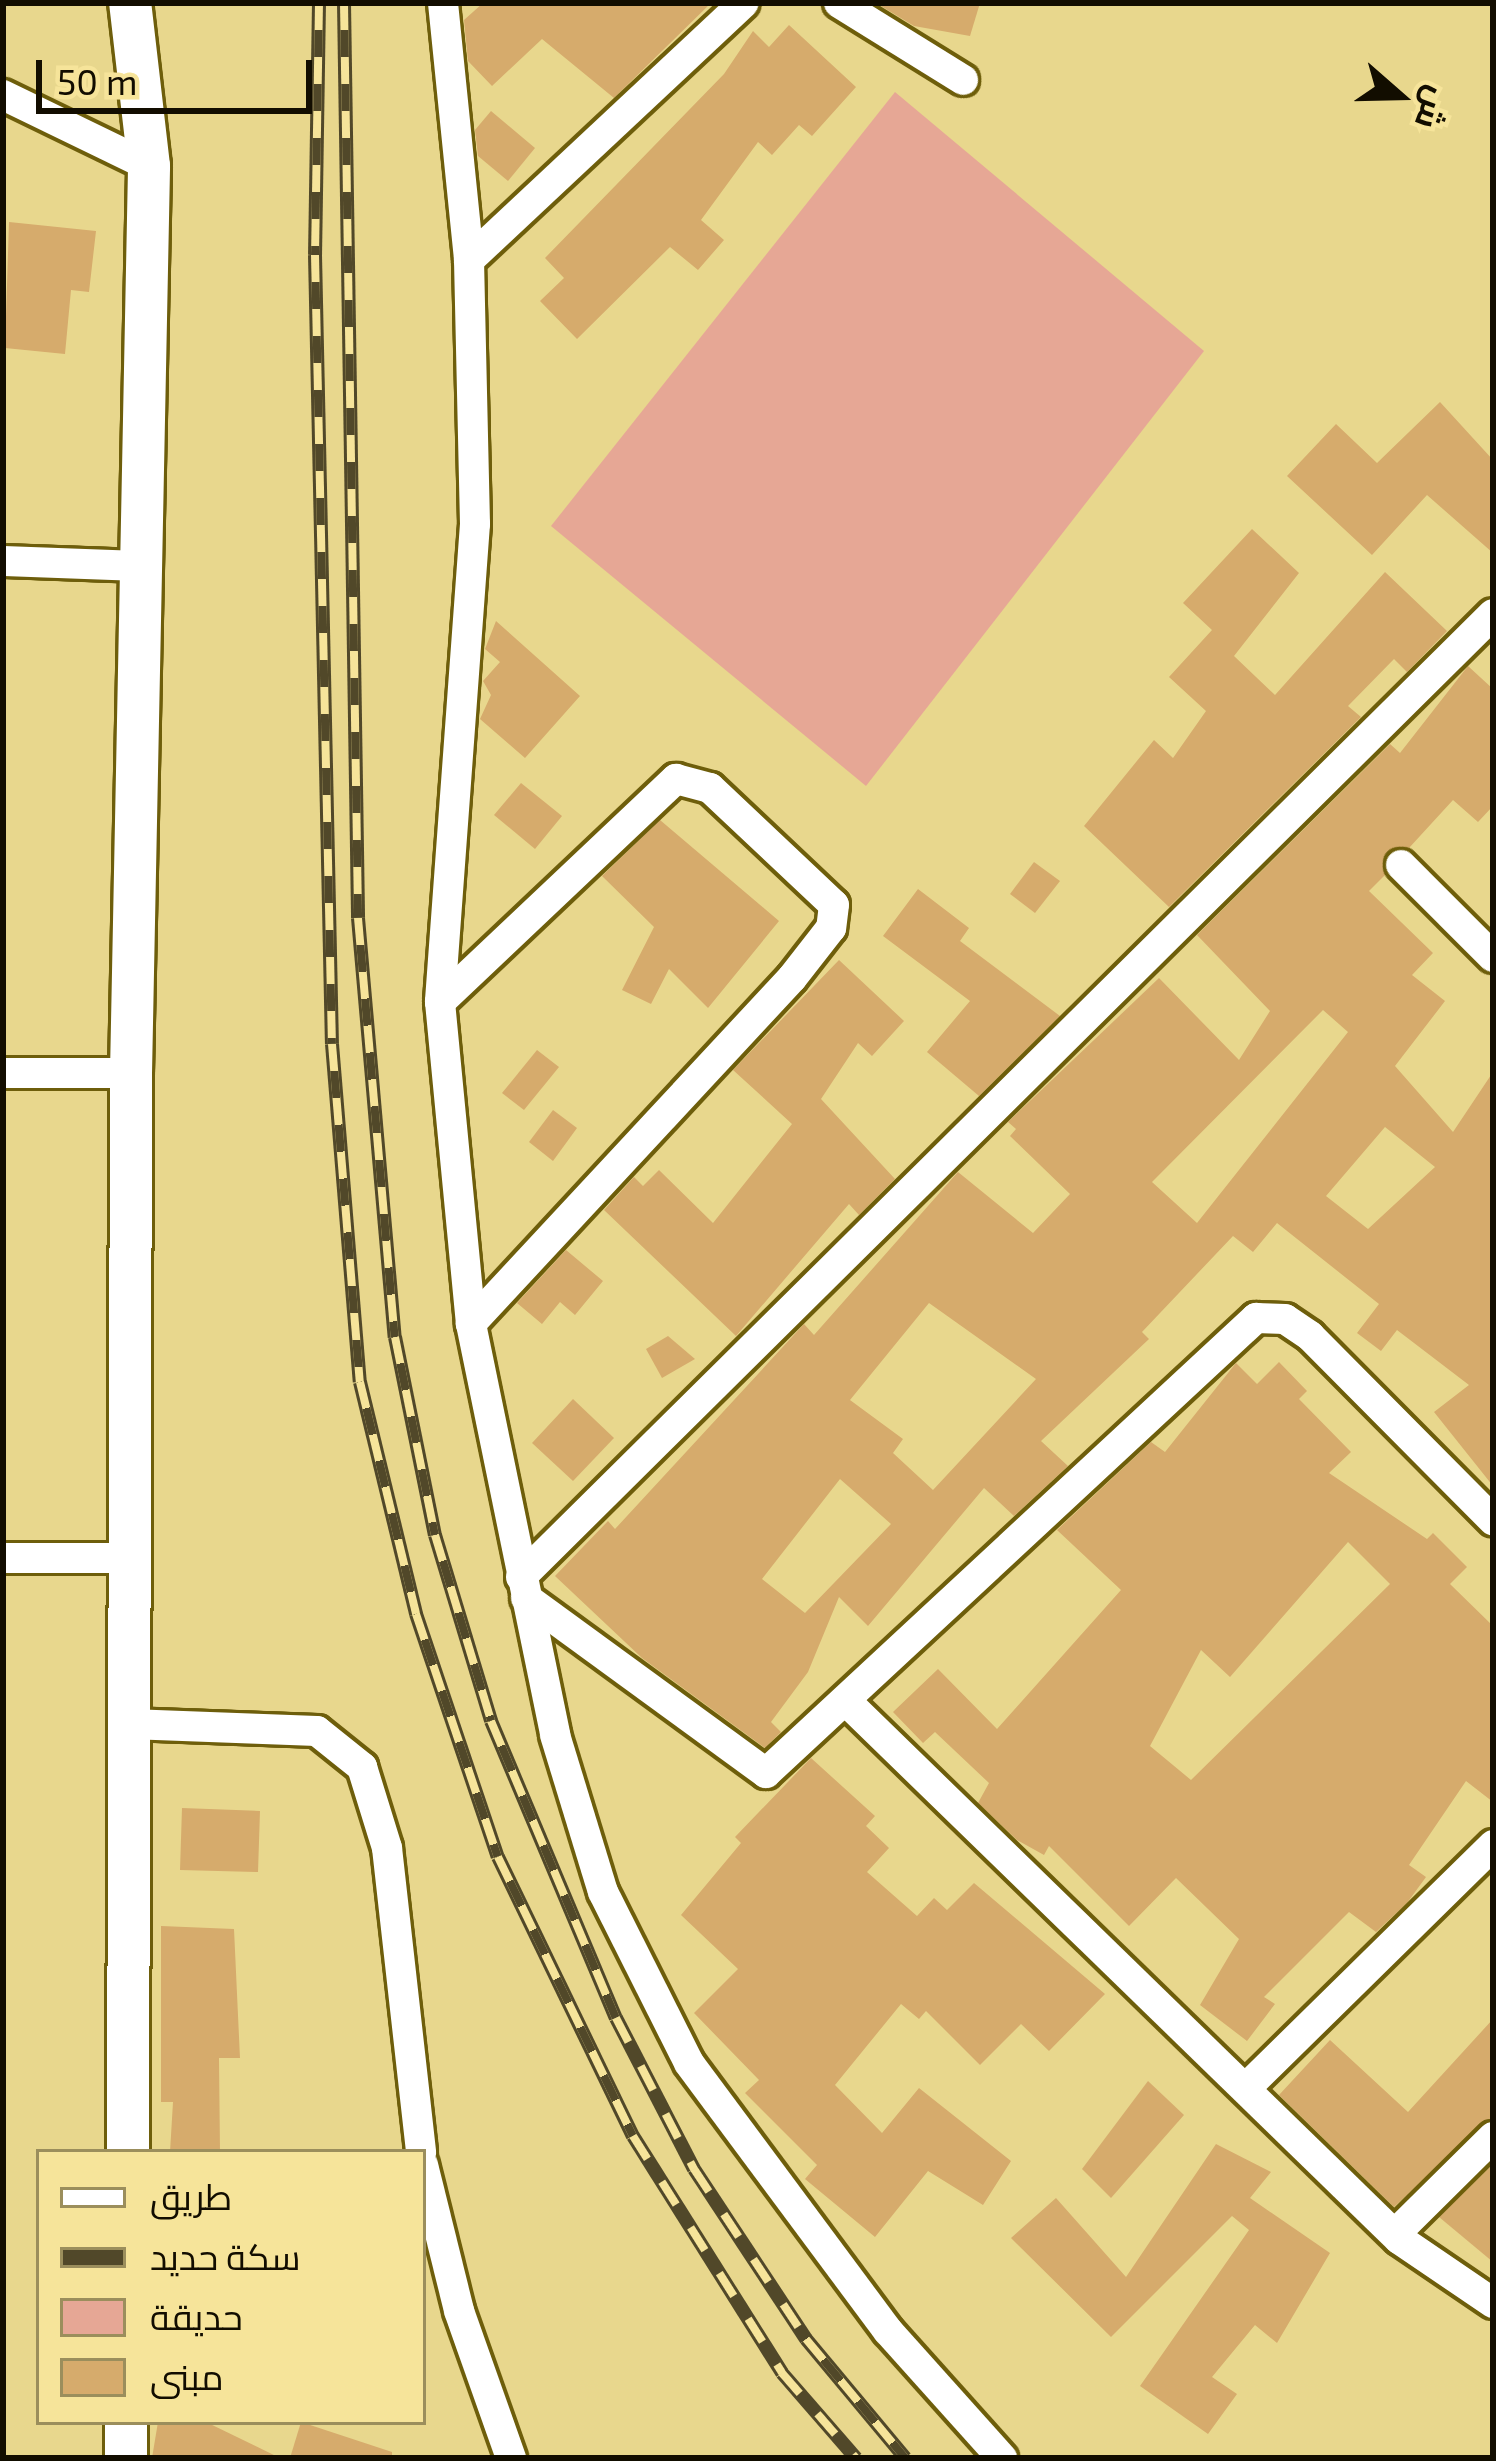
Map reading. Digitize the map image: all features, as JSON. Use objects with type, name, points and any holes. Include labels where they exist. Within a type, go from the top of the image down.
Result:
[{"type":"main road","points":[[128,2149],[131,1073],[137,566],[149,166],[130,3]]},
{"type":"main road","points":[[126,2425],[126,2458]]},
{"type":"street","points":[[443,3],[469,260],[475,524],[440,1002],[471,1324],[523,1587],[603,1892],[689,2063],[888,2331],[1002,2458]]},
{"type":"street","points":[[469,260],[744,3]]},
{"type":"street","points":[[839,3],[963,80]]},
{"type":"street","points":[[3,95],[149,166]]},
{"type":"street","points":[[3,561],[137,566]]},
{"type":"street","points":[[523,1587],[1493,614]]},
{"type":"street","points":[[440,1002],[676,779],[710,788],[834,905],[831,928],[792,978],[471,1324]]},
{"type":"street","points":[[1401,866],[1493,957]]},
{"type":"street","points":[[3,1073],[131,1073]]},
{"type":"street","points":[[523,1587],[760,1774],[847,1702],[1256,1318],[1285,1319],[1310,1336],[1493,1520]]},
{"type":"street","points":[[3,1558],[128,1558]]},
{"type":"street","points":[[847,1702],[1248,2086],[1394,2234],[1493,2303]]},
{"type":"street","points":[[129,1724],[317,1731],[362,1767],[387,1848],[421,2149]]},
{"type":"street","points":[[1248,2086],[1493,1845]]},
{"type":"street","points":[[1394,2234],[1493,2137]]},
{"type":"street","points":[[426,2177],[459,2311],[511,2458]]},
{"type":"green space","points":[[895,92],[1204,351],[866,786],[551,526]]},
{"type":"building","points":[[483,3],[711,3],[614,98],[542,39],[492,86],[468,61],[464,20]]},
{"type":"building","points":[[876,3],[980,3],[970,36],[914,26]]},
{"type":"building","points":[[789,25],[856,87],[812,136],[799,125],[772,155],[758,142],[701,220],[724,240],[698,270],[670,247],[577,339],[540,301],[564,278],[545,258],[724,74],[753,31],[769,47]]},
{"type":"building","points":[[491,111],[535,148],[508,181],[478,156],[475,130]]},
{"type":"building","points":[[9,222],[96,231],[89,292],[71,290],[65,354],[5,348]]},
{"type":"building","points":[[1440,402],[1493,460],[1493,553],[1427,495],[1372,555],[1287,476],[1336,424],[1377,463]]},
{"type":"building","points":[[1252,529],[1299,573],[1234,656],[1275,695],[1385,572],[1447,631],[1407,672],[1394,659],[1348,706],[1361,717],[1169,907],[1084,826],[1154,740],[1173,758],[1206,711],[1169,677],[1212,630],[1183,603]]},
{"type":"building","points":[[496,621],[580,696],[525,758],[480,719],[491,695],[483,681],[500,662],[485,649]]},
{"type":"building","points":[[1468,666],[1493,689],[1493,806],[1478,822],[1453,800],[1409,848],[1387,852],[1385,875],[1369,891],[1433,953],[1412,975],[1445,1001],[1395,1066],[1453,1132],[1493,1072],[1493,1486],[1434,1412],[1469,1385],[1397,1330],[1381,1351],[1357,1333],[1379,1304],[1277,1223],[1253,1252],[1233,1236],[1142,1332],[1149,1339],[1041,1441],[1068,1466],[1014,1516],[984,1488],[868,1626],[839,1597],[808,1672],[771,1722],[781,1732],[765,1748],[642,1658],[555,1576],[608,1521],[615,1529],[804,1324],[814,1335],[958,1172],[1033,1233],[1070,1194],[1010,1136],[1016,1129],[1008,1122],[1159,978],[1239,1060],[1270,1011],[1197,935],[1390,744],[1400,753]],"holes":[[[1323,1010],[1348,1032],[1197,1223],[1152,1182]],[[1385,1127],[1435,1167],[1368,1229],[1326,1196]],[[929,1303],[1036,1379],[933,1490],[893,1453],[903,1439],[850,1400]],[[840,1479],[891,1524],[805,1613],[762,1579]]]},
{"type":"building","points":[[521,783],[562,816],[535,849],[494,815]]},
{"type":"building","points":[[660,820],[779,921],[708,1008],[669,969],[651,1004],[622,990],[654,927],[602,876]]},
{"type":"building","points":[[1034,862],[1060,881],[1035,913],[1010,894]]},
{"type":"building","points":[[918,889],[969,928],[960,941],[1060,1016],[979,1096],[927,1052],[970,1001],[883,936]]},
{"type":"building","points":[[839,960],[904,1021],[872,1056],[858,1043],[821,1099],[895,1179],[859,1215],[849,1204],[736,1336],[604,1210],[634,1177],[643,1186],[659,1170],[713,1223],[792,1124],[733,1070]]},
{"type":"building","points":[[537,1050],[559,1067],[524,1110],[502,1093]]},
{"type":"building","points":[[553,1110],[577,1128],[553,1161],[529,1142]]},
{"type":"building","points":[[566,1250],[603,1281],[575,1315],[560,1302],[542,1324],[517,1303]]},
{"type":"building","points":[[668,1336],[695,1359],[662,1378],[646,1349]]},
{"type":"building","points":[[1279,1362],[1307,1391],[1299,1399],[1351,1452],[1329,1473],[1427,1539],[1433,1533],[1467,1567],[1450,1584],[1493,1626],[1493,1802],[1466,1781],[1409,1865],[1426,1877],[1407,1903],[1376,1932],[1349,1912],[1264,1997],[1275,2004],[1247,2041],[1200,2005],[1239,1939],[1176,1878],[1129,1926],[1049,1846],[1044,1855],[1017,1840],[978,1803],[989,1783],[935,1732],[923,1743],[893,1712],[938,1669],[997,1729],[1121,1590],[1057,1530],[1151,1442],[1165,1452],[1236,1363],[1257,1384]],"holes":[[[1348,1542],[1390,1584],[1191,1780],[1150,1746],[1201,1650],[1230,1677]]]},
{"type":"building","points":[[573,1399],[614,1438],[573,1481],[532,1443]]},
{"type":"building","points":[[811,1758],[875,1816],[866,1826],[889,1848],[867,1872],[917,1916],[934,1898],[947,1910],[974,1883],[1105,1994],[1049,2051],[1021,2024],[980,2065],[926,2011],[919,2019],[901,2004],[835,2085],[882,2133],[919,2088],[1011,2161],[983,2205],[928,2171],[875,2237],[805,2179],[817,2165],[745,2093],[759,2080],[694,2013],[738,1969],[681,1915],[741,1843],[735,1837]]},
{"type":"building","points":[[182,1808],[260,1811],[258,1872],[180,1870]]},
{"type":"building","points":[[161,1926],[234,1929],[240,2058],[219,2058],[220,2149],[170,2149],[173,2102],[161,2102]]},
{"type":"building","points":[[1493,2019],[1493,2118],[1394,2207],[1279,2095],[1330,2040],[1408,2112]]},
{"type":"building","points":[[1148,2081],[1184,2115],[1111,2198],[1082,2169]]},
{"type":"building","points":[[1216,2144],[1271,2172],[1250,2198],[1330,2253],[1277,2343],[1255,2325],[1212,2377],[1237,2394],[1208,2434],[1140,2386],[1249,2230],[1232,2216],[1111,2337],[1011,2238],[1056,2198],[1126,2277]]},
{"type":"building","points":[[1493,2164],[1493,2262],[1439,2217]]},
{"type":"building","points":[[158,2425],[212,2425],[280,2458],[152,2458]]},
{"type":"building","points":[[300,2425],[392,2452],[392,2458],[290,2458]]},
{"type":"railway","points":[[319,3],[315,255],[332,1044],[360,1382],[416,1614],[498,1857],[633,2136],[782,2373],[856,2458]]},
{"type":"railway","points":[[344,3],[358,918],[395,1337],[435,1535],[491,1721],[616,2018],[694,2169],[806,2339],[905,2458]]}]
